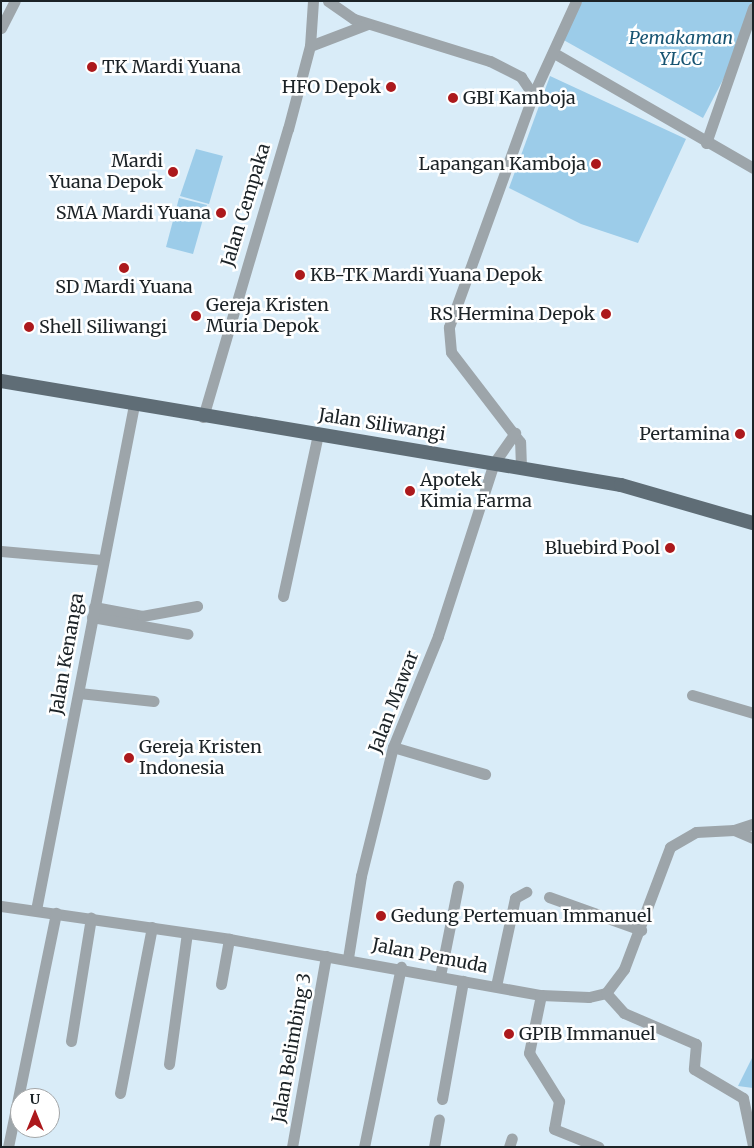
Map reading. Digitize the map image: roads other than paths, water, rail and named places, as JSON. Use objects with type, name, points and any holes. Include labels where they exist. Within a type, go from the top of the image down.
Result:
[{"type":"main road","name":"Jalan Siliwangi","points":[[1,381],[203,417],[521,467],[621,485],[753,523]]},
{"type":"street","points":[[1,28],[15,1]]},
{"type":"street","name":"Jalan Cempaka","points":[[203,417],[310,46],[314,1]]},
{"type":"street","points":[[328,1],[368,24],[490,61],[521,77],[533,95]]},
{"type":"street","points":[[521,467],[522,448],[514,433],[456,360],[448,338],[533,95],[576,1]]},
{"type":"street","points":[[706,143],[753,8]]},
{"type":"street","points":[[310,46],[368,24]]},
{"type":"street","points":[[554,52],[706,143],[753,168]]},
{"type":"street","name":"Jalan Kenanga","points":[[36,910],[134,405]]},
{"type":"street","name":"Jalan Mawar","points":[[348,958],[361,876],[394,747],[438,636],[494,463],[514,433]]},
{"type":"street","points":[[283,596],[318,434]]},
{"type":"street","points":[[1,551],[103,560]]},
{"type":"street","points":[[93,612],[142,616],[197,606]]},
{"type":"street","points":[[93,612],[188,634]]},
{"type":"street","points":[[79,693],[154,701]]},
{"type":"street","points":[[692,695],[753,713]]},
{"type":"street","points":[[394,747],[485,774]]},
{"type":"street","points":[[753,824],[734,830],[696,832],[670,848],[642,930],[624,969],[606,993],[624,1013],[696,1044],[694,1069],[743,1098],[753,1146]]},
{"type":"street","points":[[734,830],[753,838]]},
{"type":"street","points":[[440,976],[458,886]]},
{"type":"street","points":[[496,986],[514,898],[526,892]]},
{"type":"street","points":[[548,897],[642,930]]},
{"type":"street","name":"Jalan Pemuda","points":[[1,906],[229,938],[326,956],[401,967],[541,995],[606,993]]},
{"type":"street","points":[[8,1147],[56,913]]},
{"type":"street","points":[[71,1041],[91,918]]},
{"type":"street","points":[[120,1094],[152,927]]},
{"type":"street","points":[[170,1064],[187,933]]},
{"type":"street","points":[[221,984],[229,938]]},
{"type":"street","name":"Jalan Belimbing 3","points":[[292,1147],[326,956]]},
{"type":"street","points":[[364,1147],[401,967]]},
{"type":"street","points":[[442,1099],[463,980]]},
{"type":"street","points":[[541,995],[530,1053],[548,1090],[559,1101],[554,1129],[599,1147]]},
{"type":"street","points":[[434,1147],[439,1120]]},
{"type":"place","name":"TK Mardi Yuana","points":[[92,67]]},
{"type":"place","name":"HFO Depok","points":[[391,87]]},
{"type":"place","name":"GBI Kamboja","points":[[453,98]]},
{"type":"place","name":"Lapangan Kamboja","points":[[596,164]]},
{"type":"place","name":"Mardi Yuana Depok","points":[[173,172]]},
{"type":"place","name":"SMA Mardi Yuana","points":[[221,213]]},
{"type":"place","name":"SD Mardi Yuana","points":[[124,268]]},
{"type":"place","name":"KB-TK Mardi Yuana Depok","points":[[300,275]]},
{"type":"place","name":"RS Hermina Depok","points":[[606,314]]},
{"type":"place","name":"Gereja Kristen Muria Depok","points":[[196,316]]},
{"type":"place","name":"Shell Siliwangi","points":[[29,327]]},
{"type":"place","name":"Pertamina","points":[[740,434]]},
{"type":"place","name":"Apotek Kimia Farma","points":[[410,491]]},
{"type":"place","name":"Bluebird Pool","points":[[670,548]]},
{"type":"place","name":"Gereja Kristen Indonesia","points":[[129,758]]},
{"type":"place","name":"Gedung Pertemuan Immanuel","points":[[381,916]]},
{"type":"place","name":"GPIB Immanuel","points":[[509,1034]]},
{"type":"park label","name":"Pemakaman YLCC","points":[[681,49]]}]
